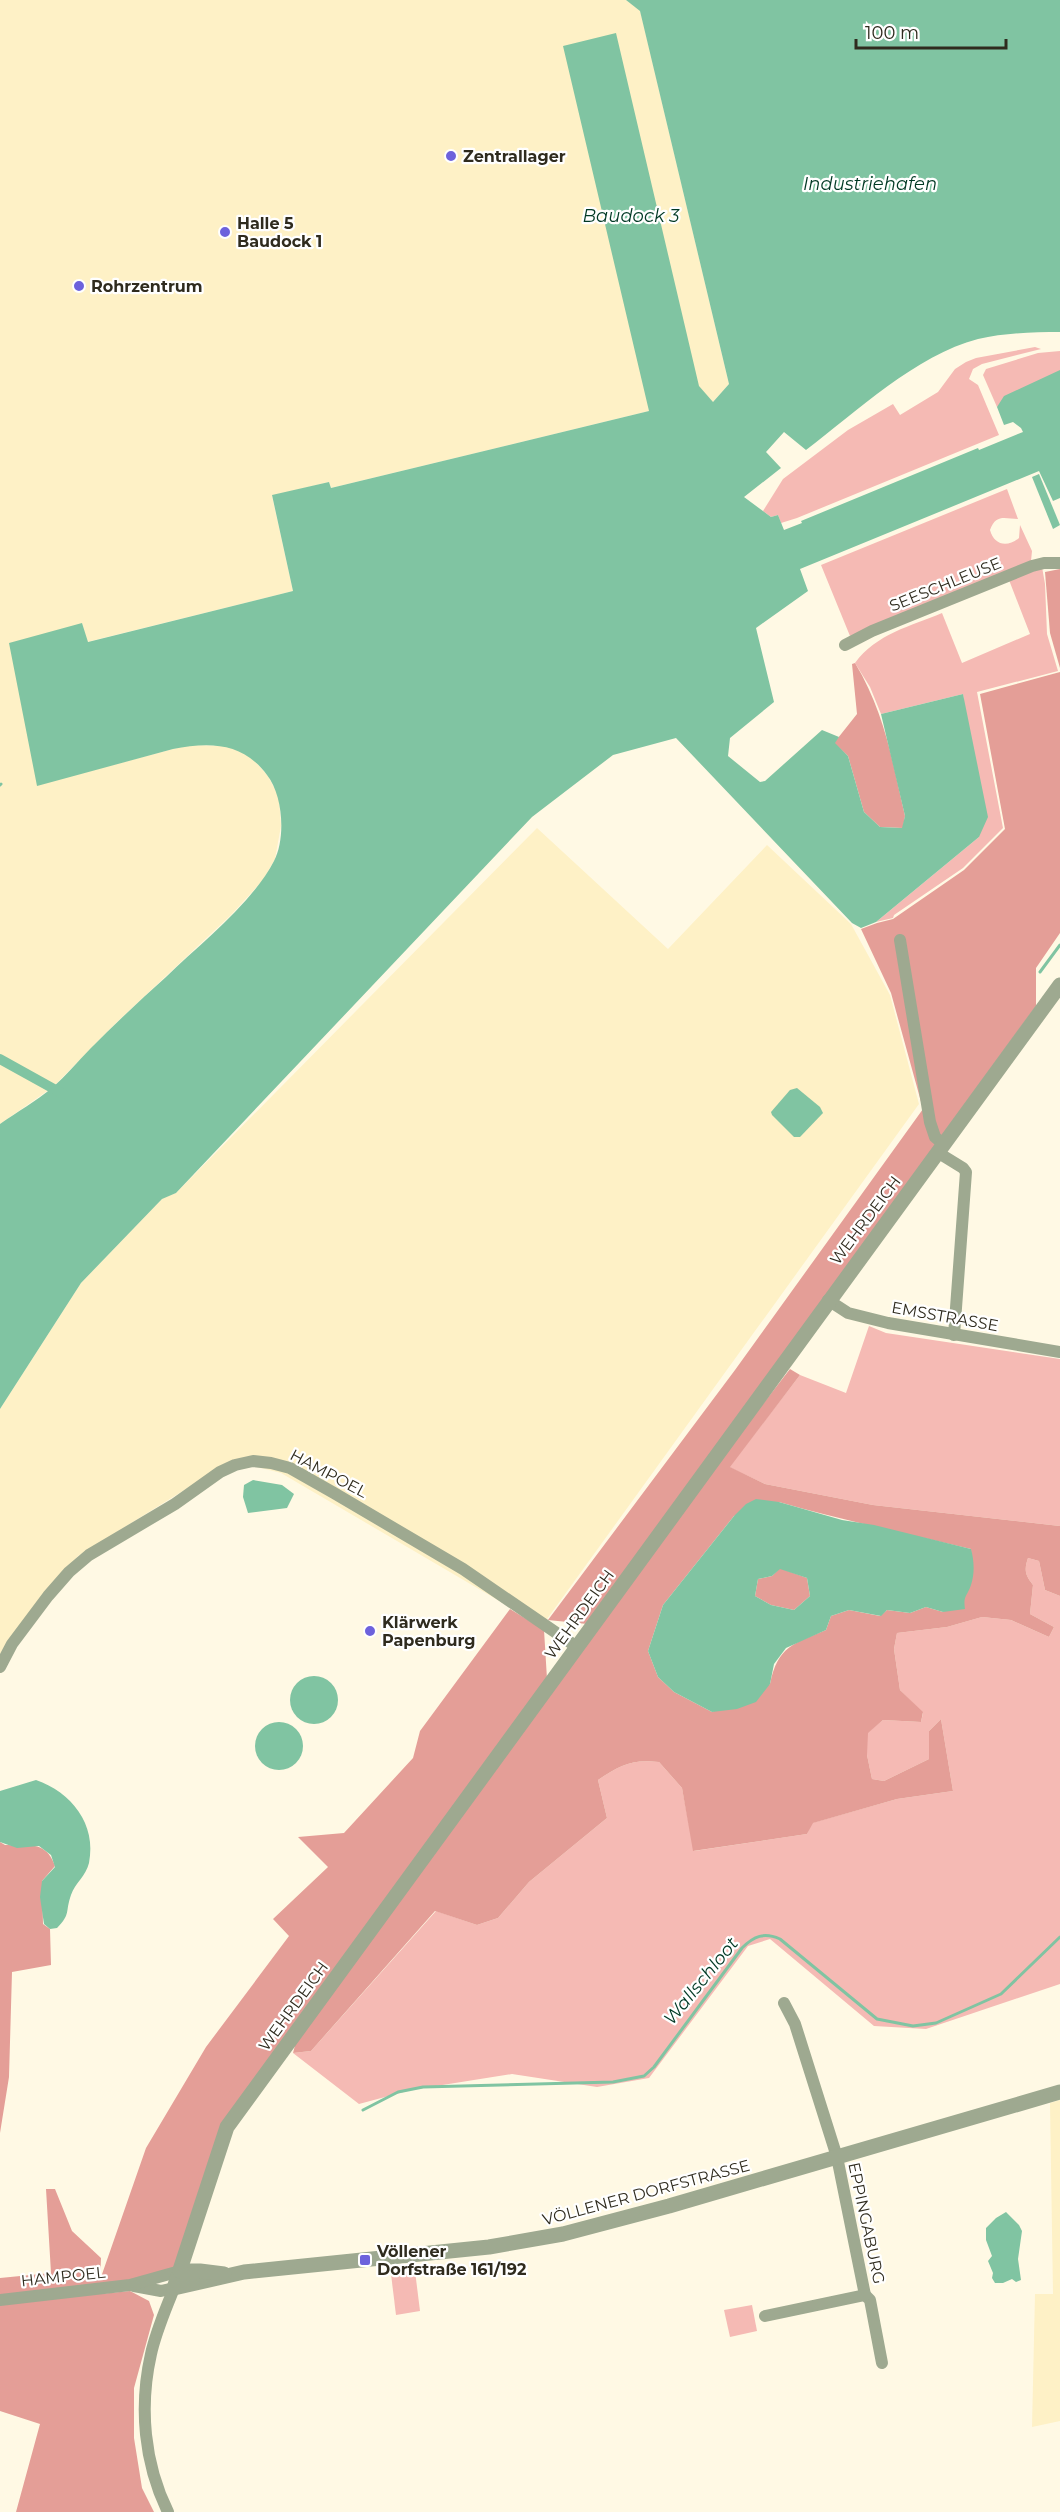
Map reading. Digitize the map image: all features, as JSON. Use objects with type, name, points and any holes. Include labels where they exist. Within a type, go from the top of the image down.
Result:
[{"type":"street","name":"SEESCHLEUSE","points":[[845,645],[872,631],[1032,566],[1060,563]]},
{"type":"street","points":[[900,940],[930,1122],[940,1148],[966,1172],[954,1335]]},
{"type":"street","name":"WEHRDEICH","points":[[174,2288],[227,2127],[828,1300],[1060,985]]},
{"type":"street","name":"EMSSTRASSE","points":[[828,1300],[848,1313],[954,1335],[1060,1352]]},
{"type":"street","name":"HAMPOEL","points":[[0,1667],[12,1644],[48,1596],[69,1572],[89,1555],[175,1504],[220,1472],[235,1465],[253,1461],[271,1462],[290,1468],[334,1492],[453,1563],[578,1647]]},
{"type":"street","name":"EPPINGABURG","points":[[784,2003],[795,2024],[837,2157],[865,2295],[870,2300],[882,2363]]},
{"type":"street","name":"VÖLLENER DORFSTRASSE","points":[[174,2288],[230,2275],[478,2248],[544,2238],[642,2214],[1060,2092]]},
{"type":"street","name":"HAMPOEL","points":[[0,2300],[130,2285],[180,2271]]},
{"type":"street","name":"VÖLLENER DORFSTRASSE","points":[[180,2271],[230,2275]]},
{"type":"street","name":"HAMPOEL","points":[[130,2285],[161,2290],[174,2288]]},
{"type":"street","points":[[168,2512],[152,2471],[145,2434],[145,2396],[151,2352],[174,2288]]},
{"type":"street","name":"EPPINGABURG","points":[[765,2316],[865,2295]]},
{"type":"shaded area","points":[[0,0],[626,0],[640,10],[729,384],[713,402],[647,398],[649,411],[331,488],[329,482],[272,496],[293,591],[87,642],[82,623],[37,785],[191,745],[225,746],[237,749],[254,760],[268,776],[279,797],[281,826],[275,859],[263,880],[231,915],[117,1022],[53,1087],[0,1124]]},
{"type":"shaded area","points":[[1035,347],[1041,349],[982,364],[973,369],[969,379],[978,385],[999,435],[797,518],[781,523],[778,515],[771,517],[763,511],[783,479],[848,430],[893,404],[900,415],[938,392],[955,369],[966,362]]},
{"type":"shaded area","points":[[1060,351],[1060,379],[997,407],[983,375],[986,369],[1038,353]]},
{"type":"shaded area","points":[[1007,489],[1018,519],[998,519],[990,530],[998,542],[1006,544],[1019,538],[1020,525],[1032,551],[1031,561],[850,636],[821,565]]},
{"type":"shaded area","points":[[1042,567],[1047,634],[1058,671],[977,692],[1003,828],[963,868],[894,915],[893,918],[876,922],[979,837],[963,694],[881,714],[870,687],[855,663],[863,653],[884,638],[942,613],[962,663],[1030,634],[1009,580]]},
{"type":"shaded area","points":[[1060,569],[1060,668],[1050,633],[1045,572]]},
{"type":"shaded area","points":[[855,663],[881,719],[905,816],[903,828],[880,827],[864,812],[848,756],[834,743],[857,714],[852,664]]},
{"type":"shaded area","points":[[1060,672],[1060,933],[1036,968],[1036,1006],[587,1624],[548,1620],[735,1370],[923,1109],[891,993],[861,929],[893,919],[964,870],[1005,829],[980,694]]},
{"type":"shaded area","points":[[537,828],[668,949],[767,845],[851,924],[890,995],[919,1104],[542,1626],[281,1473],[253,1466],[223,1466],[78,1556],[0,1654],[0,1409],[81,1283],[163,1198],[176,1193]]},
{"type":"shaded area","points":[[869,1326],[886,1333],[1060,1359],[1060,1526],[873,1505],[765,1484],[729,1467],[800,1375],[846,1393]]},
{"type":"shaded area","points":[[790,1369],[800,1375],[730,1467],[765,1484],[873,1505],[1060,1526],[1060,1596],[1045,1590],[1039,1561],[1028,1558],[1026,1566],[1027,1575],[1033,1585],[1030,1614],[1054,1627],[1049,1637],[1011,1620],[982,1617],[947,1627],[897,1633],[894,1649],[900,1690],[923,1712],[921,1722],[883,1720],[868,1733],[867,1755],[872,1779],[884,1781],[929,1759],[929,1731],[941,1719],[953,1791],[897,1799],[813,1823],[807,1834],[693,1851],[682,1788],[659,1762],[641,1761],[627,1764],[598,1780],[607,1818],[529,1882],[498,1918],[477,1925],[435,1911],[311,2051],[293,2053],[297,2038],[708,1475]],"holes":[[[779,1502],[971,1549],[972,1571],[969,1586],[961,1598],[943,1612],[926,1607],[910,1613],[887,1610],[880,1616],[849,1610],[831,1616],[826,1630],[796,1643],[783,1654],[773,1671],[770,1684],[712,1712],[674,1692],[658,1677],[648,1651],[663,1605],[734,1516]]]},
{"type":"shaded area","points":[[1028,1558],[1039,1561],[1045,1590],[1060,1596],[1060,1984],[926,2029],[874,2026],[770,1939],[748,1946],[649,2078],[597,2087],[512,2074],[411,2090],[359,2104],[293,2053],[311,2051],[436,1911],[477,1925],[498,1918],[529,1882],[607,1818],[598,1780],[627,1764],[641,1761],[659,1762],[682,1788],[694,1851],[807,1834],[812,1823],[897,1799],[953,1791],[941,1719],[929,1731],[929,1759],[884,1781],[872,1779],[867,1755],[867,1733],[883,1720],[921,1722],[923,1713],[900,1690],[894,1649],[897,1633],[947,1627],[982,1617],[1011,1620],[1049,1637],[1054,1627],[1030,1614],[1033,1585],[1026,1572]]},
{"type":"shaded area","points":[[780,1568],[807,1578],[810,1596],[794,1610],[771,1605],[755,1596],[758,1579],[772,1576]]},
{"type":"shaded area","points":[[510,1609],[544,1630],[547,1679],[224,2125],[174,2269],[99,2294],[130,2291],[149,2301],[154,2315],[134,2388],[134,2438],[142,2488],[154,2512],[16,2512],[40,2424],[0,2411],[0,2278],[51,2273],[46,2189],[55,2189],[72,2231],[101,2258],[100,2280],[146,2148],[206,2047],[289,1936],[273,1919],[328,1867],[298,1837],[344,1833],[413,1758],[420,1731]]},
{"type":"shaded area","points":[[0,1842],[5,1845],[29,1845],[41,1848],[47,1852],[55,1866],[42,1881],[43,1924],[50,1929],[51,1965],[12,1972],[9,2077],[0,2133]]},
{"type":"shaded area","points":[[1060,2100],[1060,2421],[1032,2427],[1035,2294],[1053,2294],[1050,2103]]},
{"type":"shaded area","points":[[415,2271],[420,2311],[396,2315],[391,2274]]},
{"type":"shaded area","points":[[752,2305],[757,2331],[730,2337],[724,2310]]},
{"type":"water","points":[[626,0],[1060,0],[1060,332],[998,335],[955,347],[932,358],[888,386],[806,450],[784,432],[766,452],[781,468],[744,497],[771,517],[778,515],[784,530],[802,523],[801,521],[978,448],[979,450],[1023,432],[1013,422],[1004,425],[997,407],[1004,396],[1060,370],[1060,498],[1053,501],[1039,471],[800,569],[808,591],[756,628],[774,702],[730,738],[728,756],[760,782],[765,781],[822,730],[839,737],[835,743],[848,756],[864,812],[880,827],[902,828],[905,816],[881,714],[963,694],[988,817],[979,837],[876,922],[861,928],[852,923],[676,738],[613,755],[532,817],[176,1193],[162,1199],[81,1283],[0,1409],[0,1124],[57,1083],[118,1021],[239,908],[274,861],[278,852],[281,829],[277,794],[267,775],[247,756],[224,747],[200,745],[173,749],[37,786],[9,643],[82,623],[88,642],[293,591],[272,495],[329,482],[331,488],[649,411],[563,46],[616,33],[699,386],[713,402],[729,384],[640,11]]},
{"type":"water","points":[[1039,474],[1060,525],[1053,529],[1032,477]]},
{"type":"water","points":[[797,1088],[820,1107],[823,1113],[800,1137],[794,1137],[771,1112],[790,1090]]},
{"type":"water","points":[[253,1480],[282,1485],[294,1494],[287,1508],[248,1513],[243,1497],[244,1485]]},
{"type":"water","points":[[756,1499],[779,1502],[842,1520],[874,1525],[971,1549],[973,1576],[965,1598],[965,1609],[943,1612],[926,1607],[910,1613],[887,1610],[881,1616],[849,1610],[831,1616],[826,1630],[786,1648],[774,1664],[770,1684],[756,1702],[737,1709],[712,1712],[674,1692],[658,1677],[648,1651],[663,1605],[746,1504]],"holes":[[[780,1569],[807,1578],[810,1596],[794,1610],[771,1605],[755,1596],[758,1579],[772,1576]]]},
{"type":"water","points":[[309,1676],[319,1676],[334,1686],[338,1700],[334,1714],[328,1720],[319,1724],[309,1724],[294,1714],[290,1705],[290,1695],[300,1680]]},
{"type":"water","points":[[274,1722],[284,1722],[299,1732],[303,1746],[299,1760],[293,1766],[284,1770],[274,1770],[259,1760],[255,1751],[255,1741],[265,1726]]},
{"type":"water","points":[[36,1780],[49,1785],[70,1801],[79,1811],[89,1835],[88,1868],[73,1891],[66,1916],[57,1928],[50,1929],[44,1924],[40,1897],[42,1881],[55,1867],[51,1855],[39,1846],[17,1848],[0,1842],[0,1791]]},
{"type":"water","points":[[1006,2212],[1022,2231],[1018,2259],[1021,2280],[1016,2282],[1012,2279],[1003,2283],[995,2283],[988,2261],[992,2256],[986,2240],[986,2228]]},
{"type":"waterway","points":[[1040,972],[1060,945]]},
{"type":"waterway","points":[[0,1059],[63,1094]]},
{"type":"waterway","name":"Wallschloot","points":[[363,2110],[398,2092],[423,2087],[613,2082],[644,2076],[654,2067],[742,1948],[760,1936],[780,1939],[877,2019],[913,2026],[936,2023],[1001,1994],[1060,1937]]},
{"type":"place","name":"Zentrallager","points":[[451,156]]},
{"type":"place","name":"Halle 5 Baudock 1","points":[[225,232]]},
{"type":"place","name":"Rohrzentrum","points":[[79,286]]},
{"type":"place","name":"Klärwerk Papenburg","points":[[370,1631]]},
{"type":"place","name":"Völlener Dorfstraße 161/192","points":[[365,2260]]},
{"type":"water label","name":"Industriehafen","points":[[870,184]]},
{"type":"water label","name":"Baudock 3","points":[[631,216]]}]
